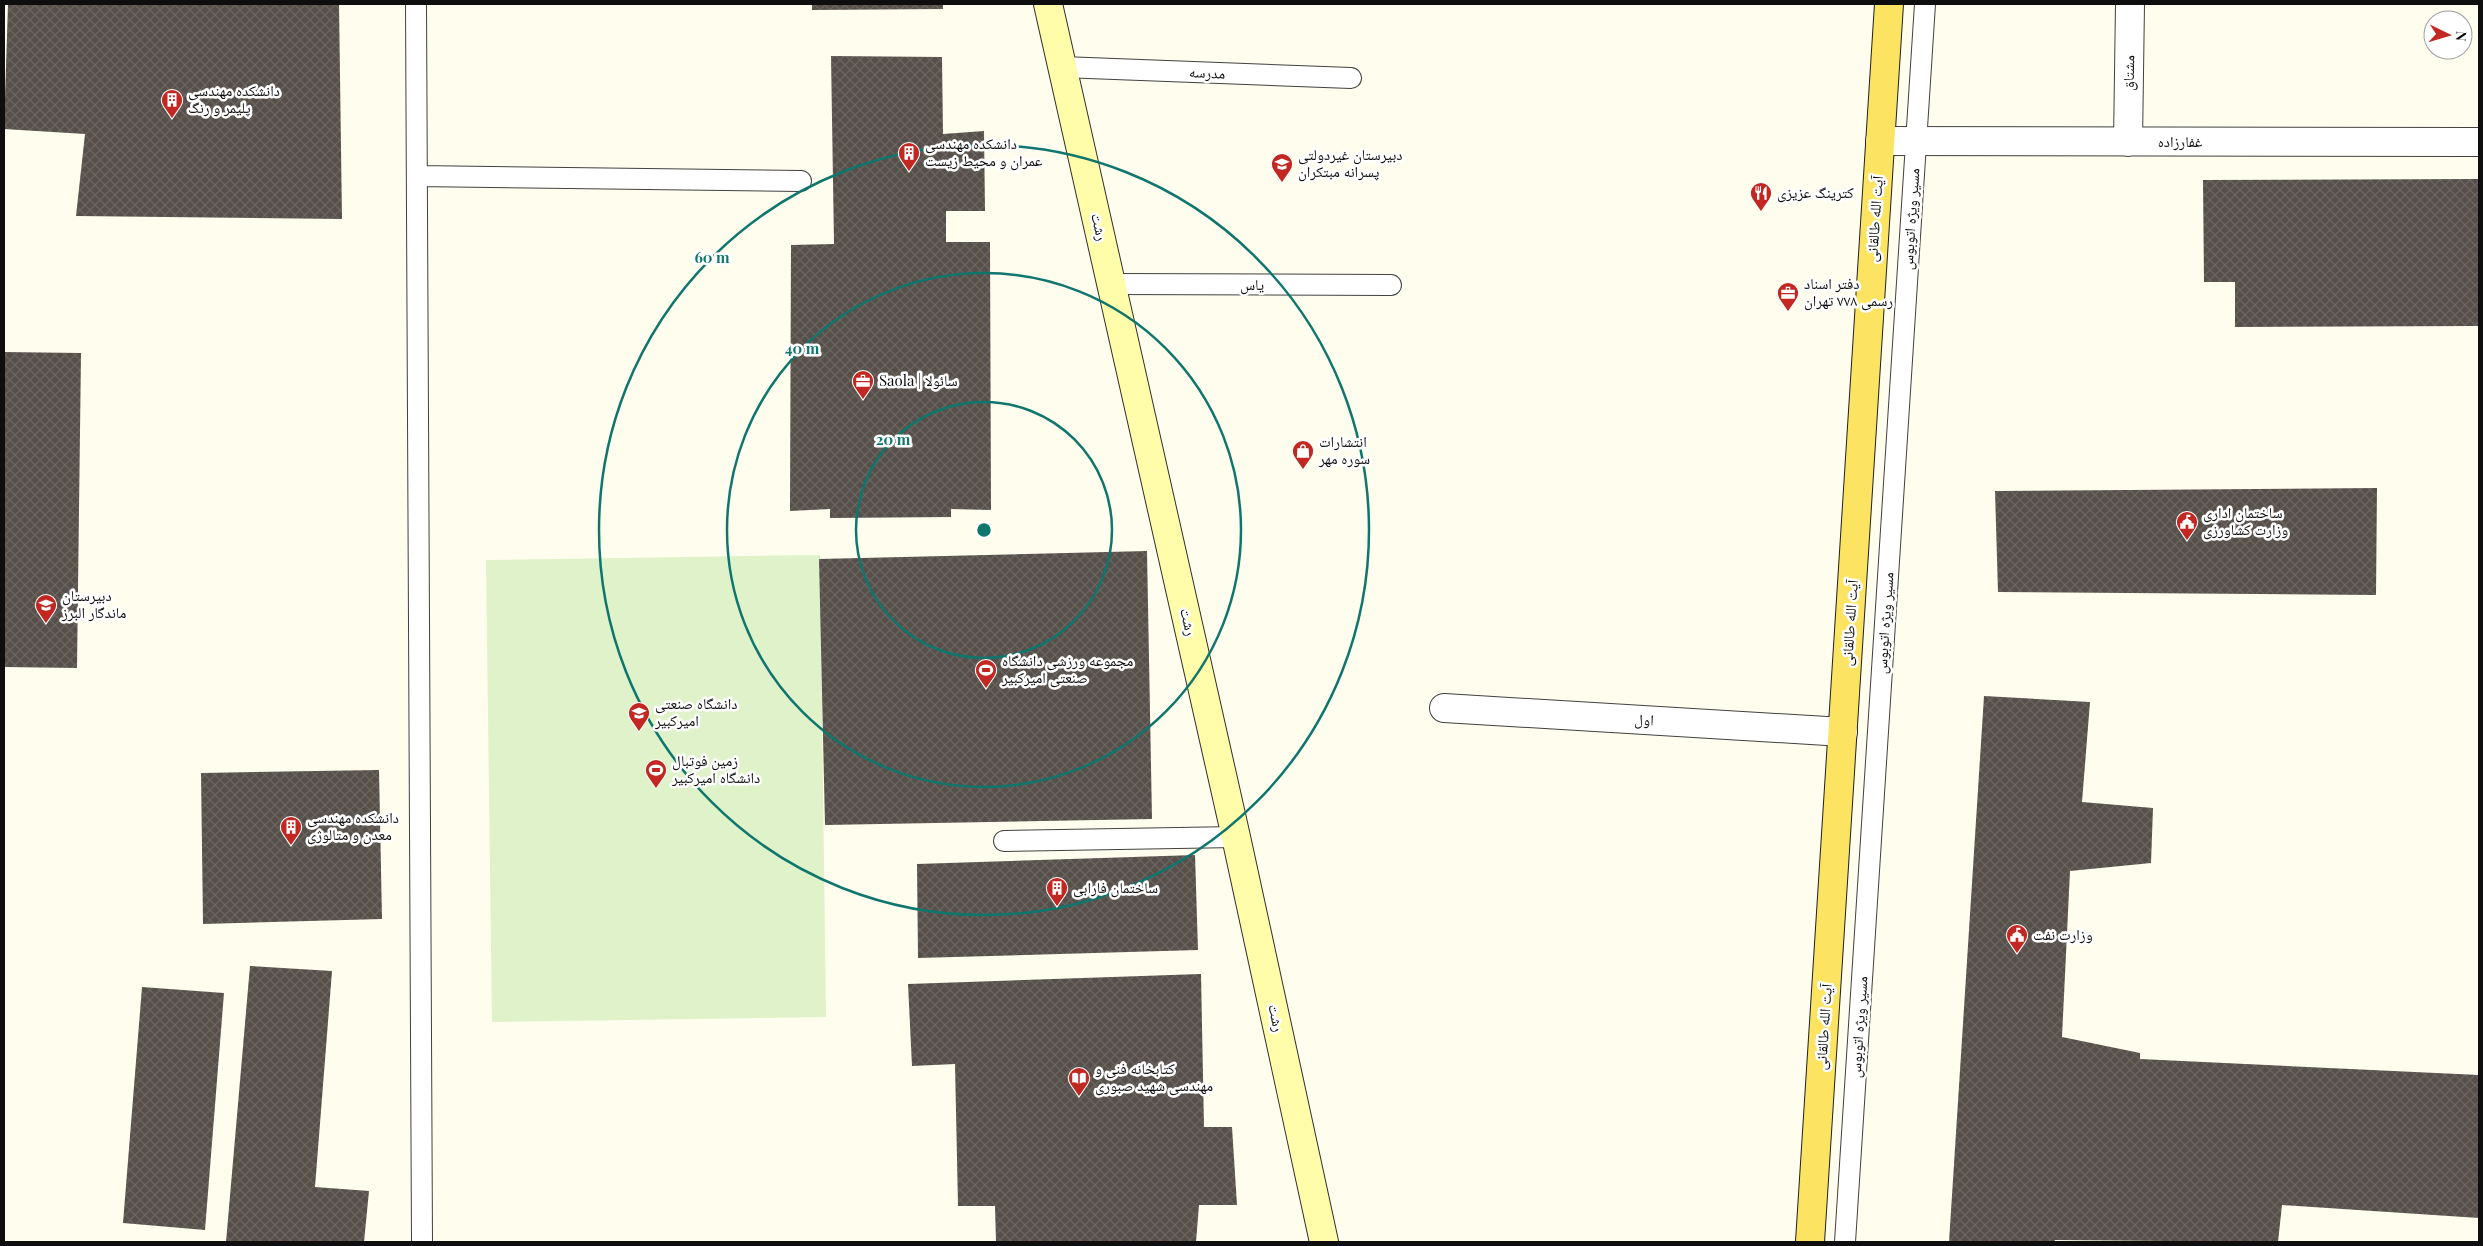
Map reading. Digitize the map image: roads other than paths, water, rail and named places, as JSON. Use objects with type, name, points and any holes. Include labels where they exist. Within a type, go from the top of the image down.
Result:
[{"type":"main road","name":"آیت الله طالقانی","points":[[1810,1242],[1889,4]]},
{"type":"street","name":"رشت","points":[[1048,4],[1236,837],[1324,1242]]},
{"type":"street","name":"مشتاق","points":[[2128,142],[2130,4]]},
{"type":"street","name":"غفارزاده","points":[[1880,141],[2479,142]]},
{"type":"street","name":"اول","points":[[1444,708],[1843,732]]},
{"type":"lane","points":[[416,4],[422,1242]]},
{"type":"lane","name":"مسیر ویژه اتوبوس","points":[[1845,1242],[1925,4]]},
{"type":"lane","name":"مدرسه","points":[[1062,67],[1352,78]]},
{"type":"lane","points":[[417,176],[801,181]]},
{"type":"lane","name":"یاس","points":[[1112,284],[1391,285]]},
{"type":"lane","points":[[1004,841],[1236,837]]},
{"type":"place","name":"دانشکده مهندسی پلیمر و رنگ","points":[[172,119]]},
{"type":"place","name":"دانشکده مهندسی عمران و محیط زیست","points":[[909,172]]},
{"type":"place","name":"دبیرستان غیردولتی پسرانه مبتکران","points":[[1282,183]]},
{"type":"place","name":"کترینگ عزیزی","points":[[1761,212]]},
{"type":"place","name":"دفتر اسناد رسمی ۷۷۸ تهران","points":[[1788,312]]},
{"type":"place","name":"Saola | سائولا","points":[[863,400]]},
{"type":"place","name":"انتشارات سوره مهر","points":[[1303,470]]},
{"type":"place","name":"ساختمان اداری وزارت کشاورزی","points":[[2187,541]]},
{"type":"place","name":"دبیرستان ماندگار البرز","points":[[46,624]]},
{"type":"place","name":"مجموعه ورزشی دانشگاه صنعتی امیرکبیر","points":[[986,689]]},
{"type":"place","name":"دانشگاه صنعتی امیرکبیر","points":[[639,732]]},
{"type":"place","name":"زمین فوتبال دانشگاه امیرکبیر","points":[[656,789]]},
{"type":"place","name":"دانشکده مهندسی معدن و متالوژی","points":[[291,846]]},
{"type":"place","name":"ساختمان فارابی","points":[[1057,907]]},
{"type":"place","name":"وزارت نفت","points":[[2017,954]]},
{"type":"place","name":"کتابخانه فنی و مهندسی شهید صبوری","points":[[1079,1097]]}]
